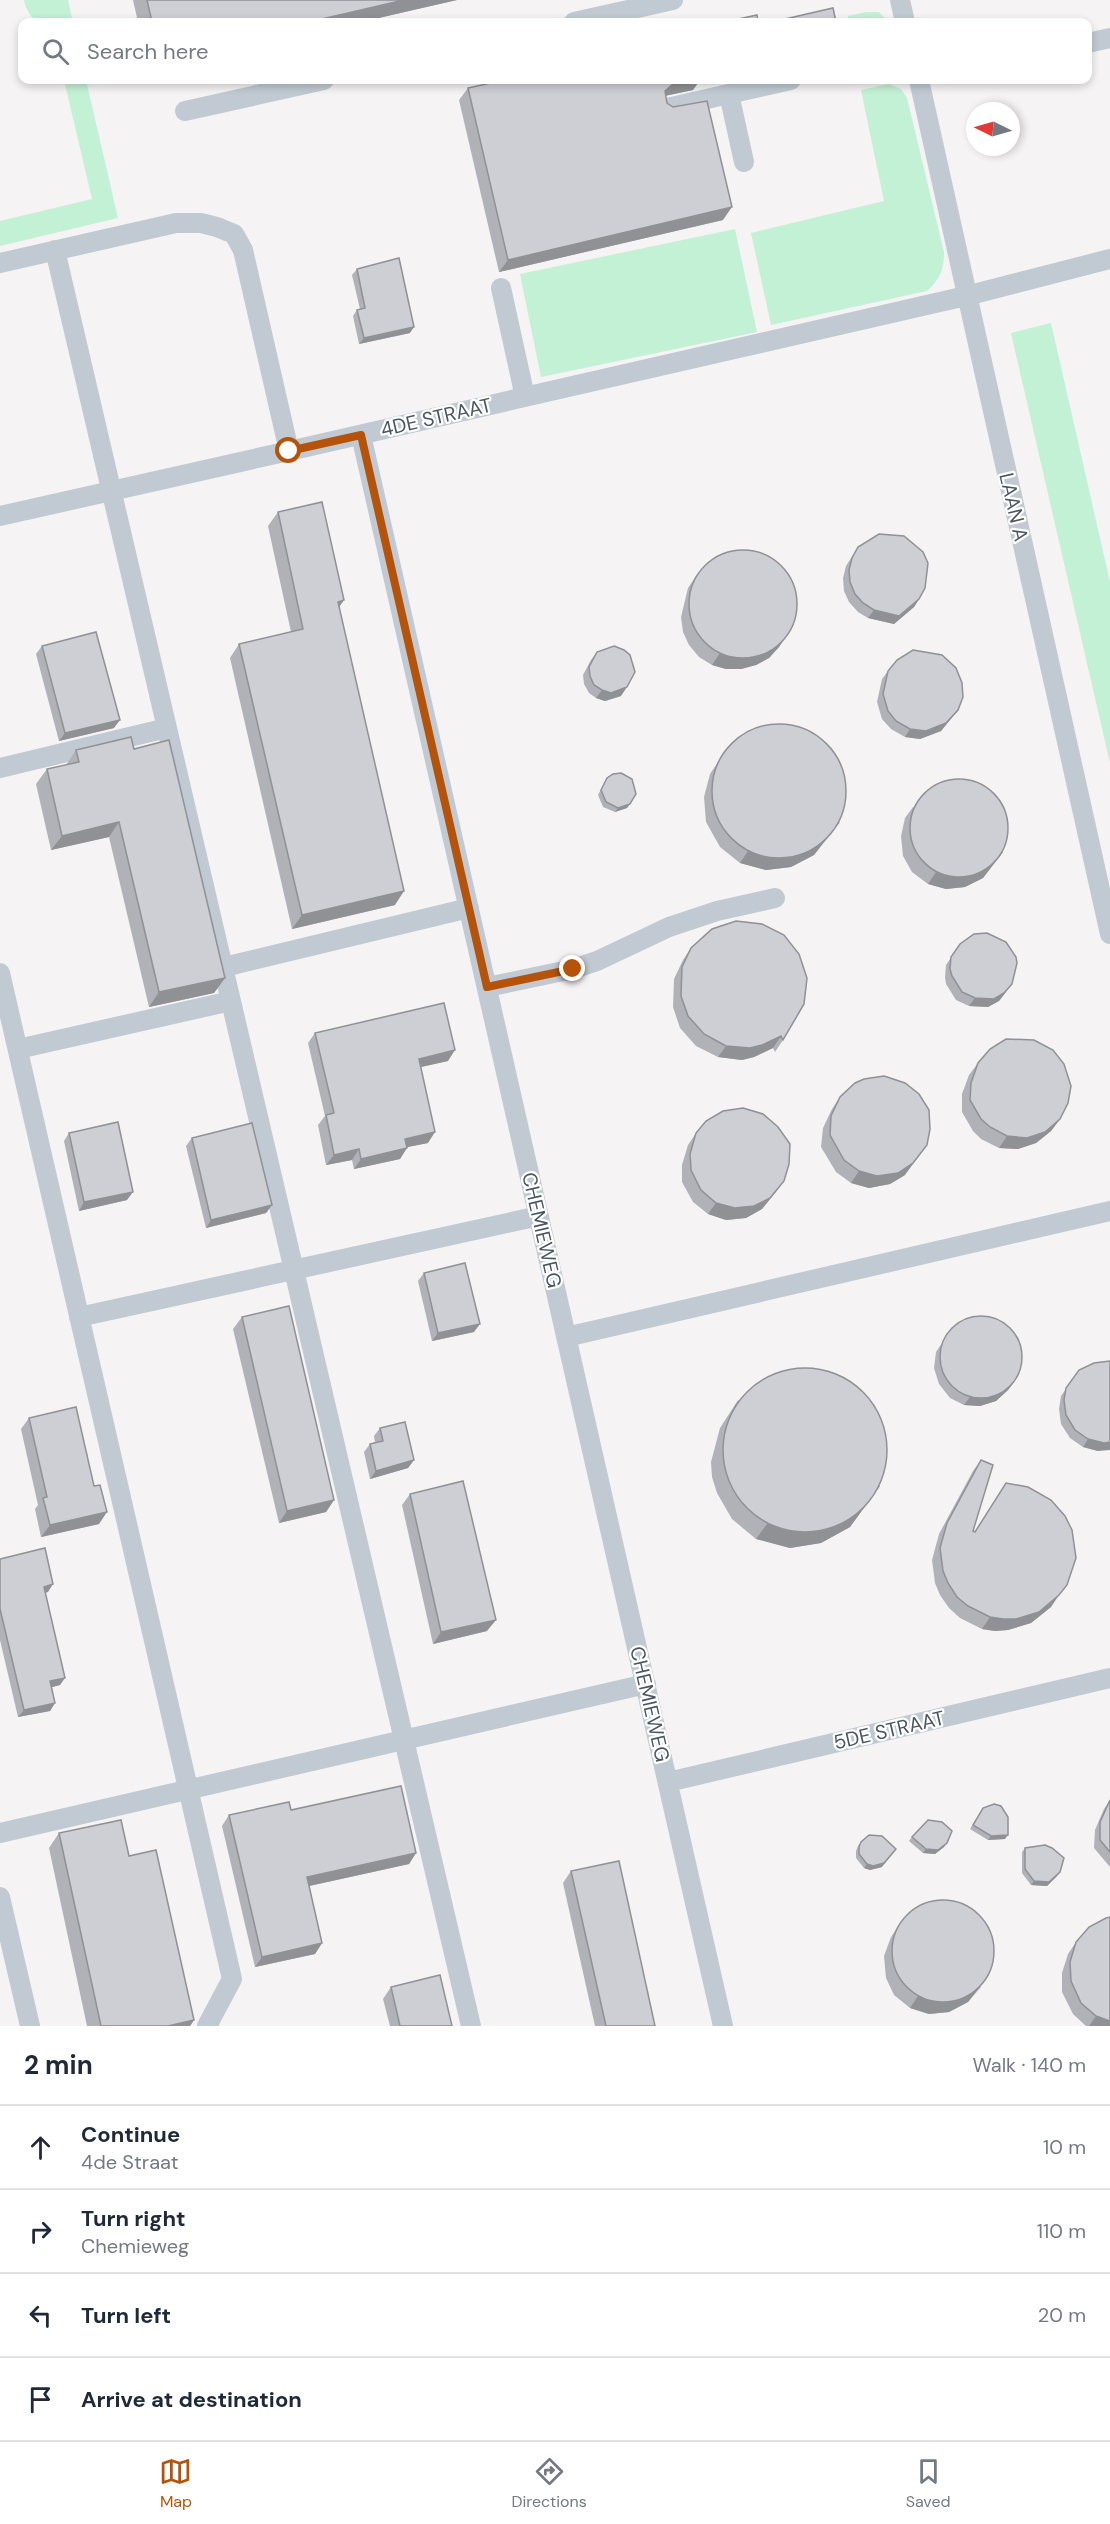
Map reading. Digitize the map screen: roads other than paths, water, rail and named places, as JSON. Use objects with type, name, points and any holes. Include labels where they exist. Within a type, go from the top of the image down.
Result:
[{"type":"lane","points":[[592,18],[673,0]]},
{"type":"lane","points":[[900,0],[904,18]]},
{"type":"lane","points":[[1092,42],[1110,38]]},
{"type":"lane","points":[[185,111],[306,84]]},
{"type":"lane","points":[[667,108],[773,84]]},
{"type":"lane","name":"LAAN A","points":[[924,84],[966,296],[1110,934]]},
{"type":"lane","points":[[729,94],[744,162]]},
{"type":"lane","points":[[0,263],[176,223],[201,223],[234,234],[243,250],[289,451]]},
{"type":"lane","points":[[55,250],[471,2026]]},
{"type":"lane","name":"4DE STRAAT","points":[[0,516],[966,296],[1110,259]]},
{"type":"lane","points":[[501,288],[525,397]]},
{"type":"lane","name":"CHEMIEWEG","points":[[361,435],[723,2026]]},
{"type":"lane","points":[[0,768],[167,728]]},
{"type":"lane","points":[[487,987],[573,969],[597,961],[669,927],[717,911],[775,898]]},
{"type":"lane","points":[[224,967],[469,908]]},
{"type":"lane","points":[[0,973],[11,1041],[79,1317],[232,1979],[207,2026]]},
{"type":"lane","points":[[11,1041],[231,1002]]},
{"type":"lane","points":[[566,1337],[1110,1211]]},
{"type":"lane","points":[[79,1317],[539,1216]]},
{"type":"lane","name":"5DE STRAAT","points":[[668,1782],[1110,1678]]},
{"type":"lane","points":[[0,1833],[646,1684]]},
{"type":"lane","points":[[0,1897],[3,1924],[30,2026]]}]
